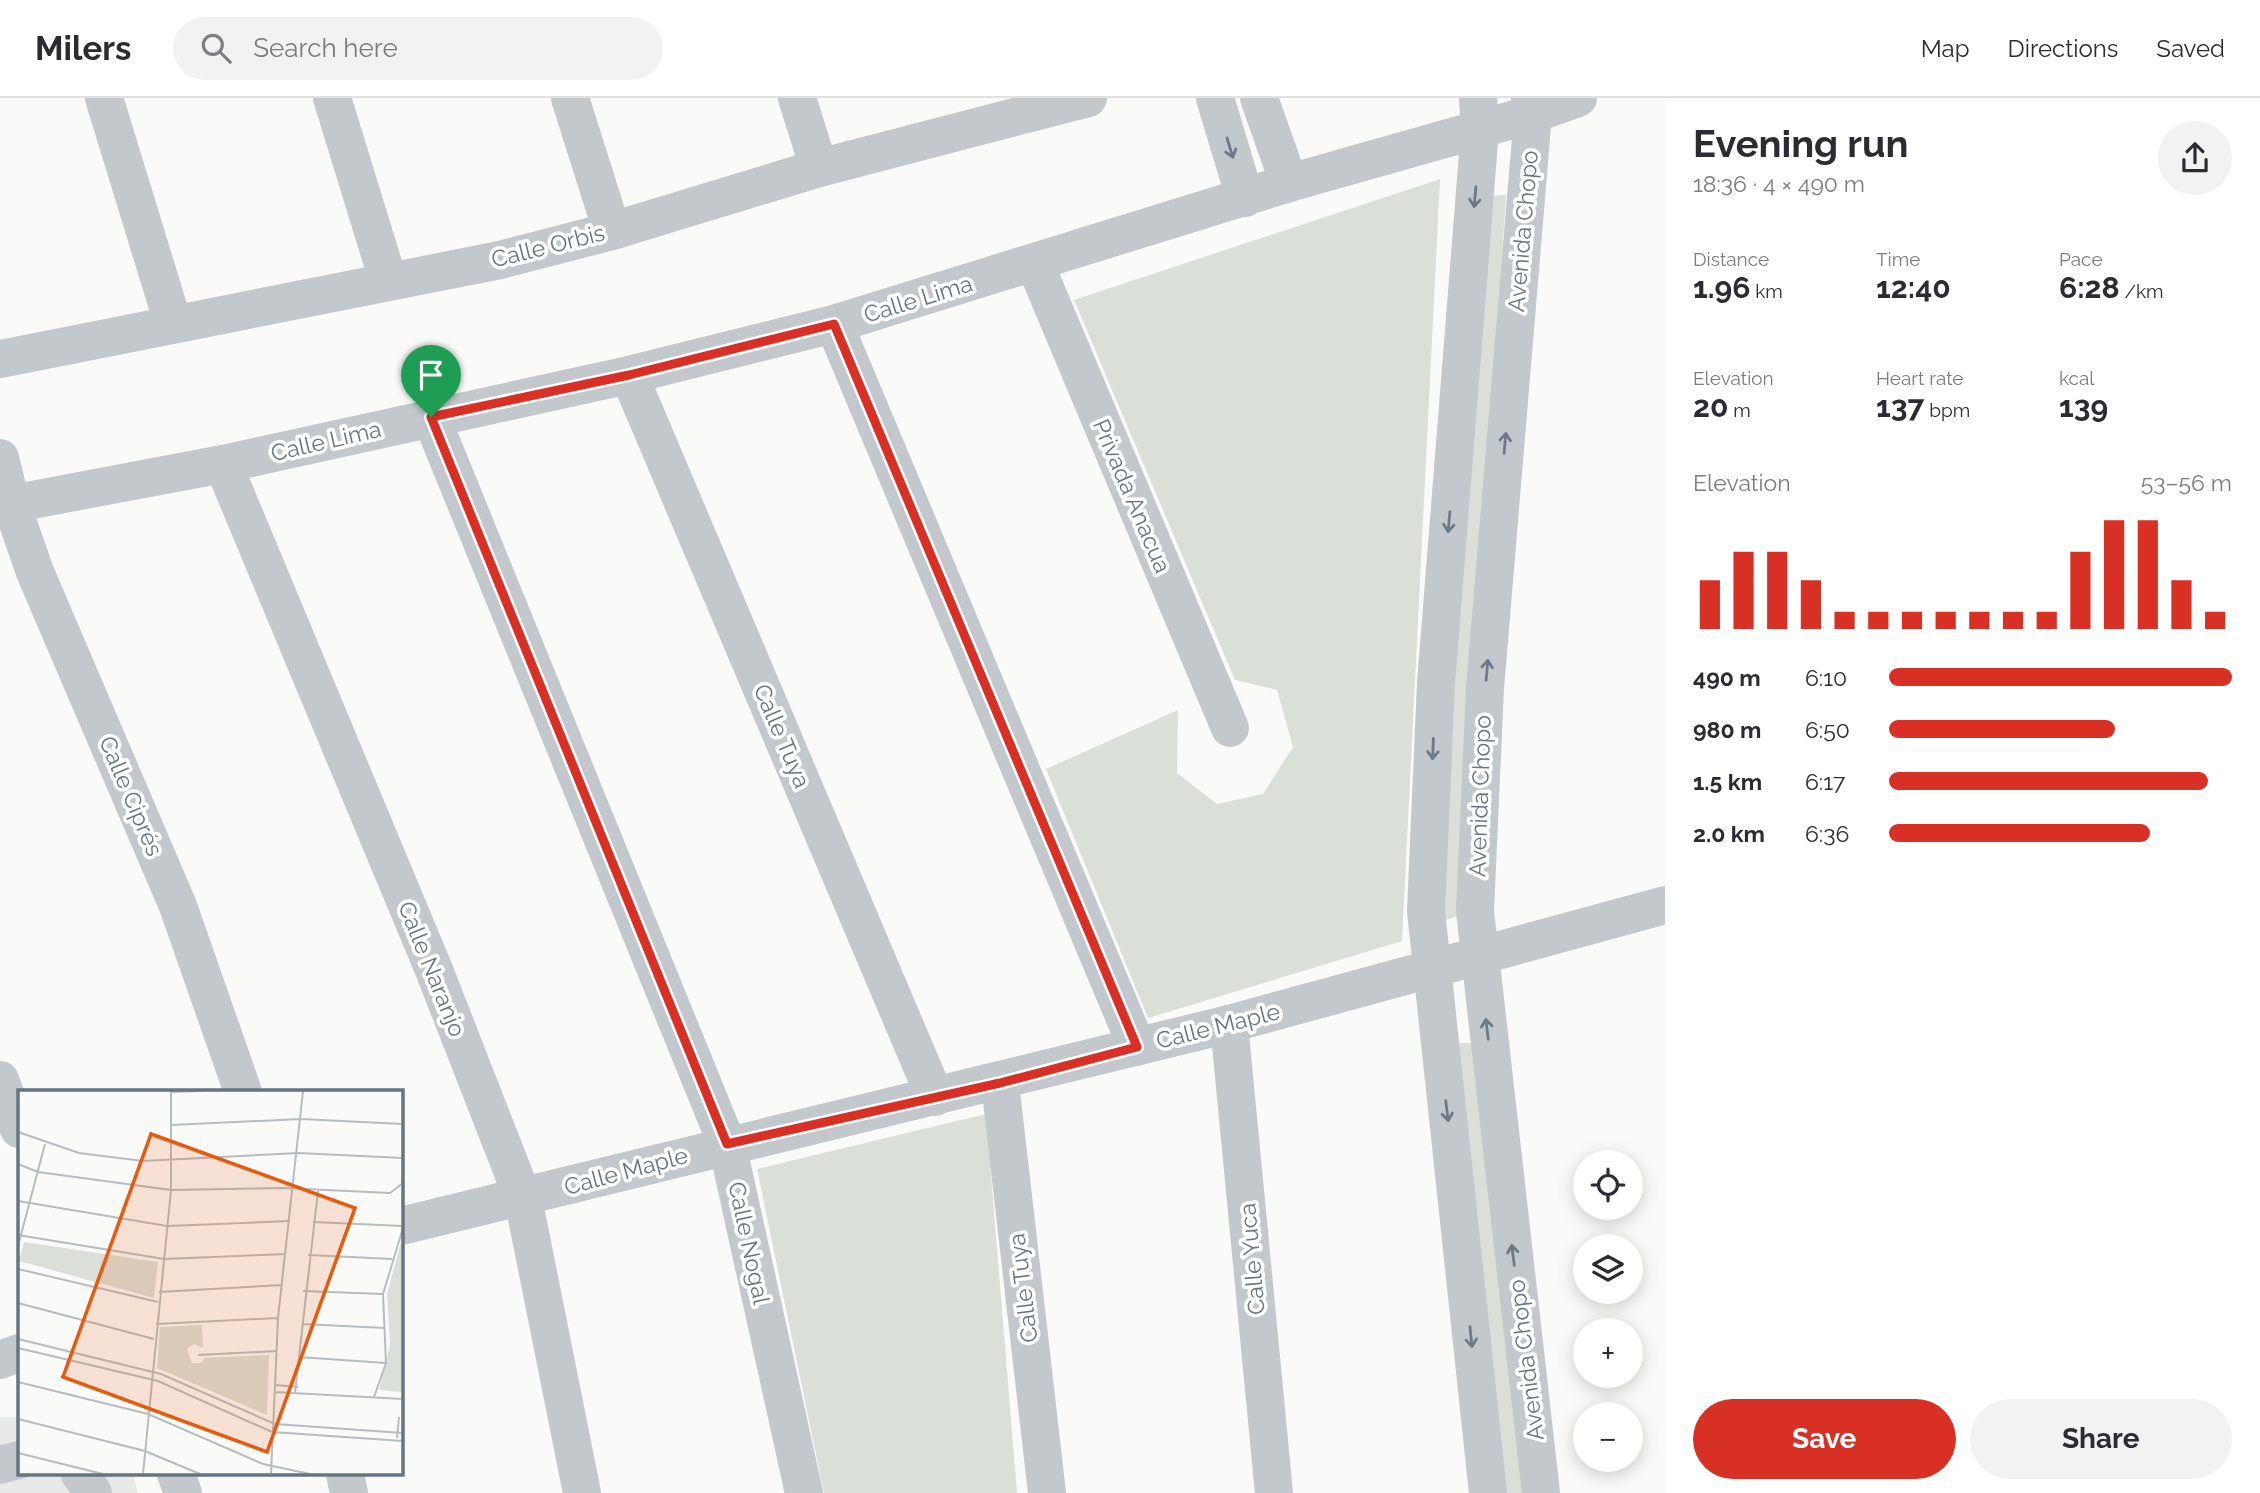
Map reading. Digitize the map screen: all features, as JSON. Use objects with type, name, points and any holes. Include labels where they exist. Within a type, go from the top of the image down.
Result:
[{"type":"street","points":[[104,98],[173,323]]},
{"type":"street","points":[[332,98],[388,280]]},
{"type":"street","points":[[570,98],[612,231]]},
{"type":"street","points":[[797,98],[819,168]]},
{"type":"street","name":"Calle Orbis","points":[[0,359],[388,280],[500,260],[612,231],[1023,106],[1088,98]]},
{"type":"street","points":[[1215,98],[1245,198]]},
{"type":"street","points":[[1259,98],[1289,183]]},
{"type":"street","name":"Calle Lima","points":[[6,505],[223,464],[629,375],[834,324],[1245,198],[1479,114],[1578,98]]},
{"type":"street","name":"Avenida Chopo","points":[[1531,106],[1485,688],[1475,911],[1541,1493]]},
{"type":"street","points":[[1479,114],[1436,683],[1426,911],[1430,970],[1488,1493]]},
{"type":"street","name":"Privada Anacua","points":[[1035,264],[1230,728]]},
{"type":"street","points":[[834,324],[1137,1047]]},
{"type":"street","name":"Calle Tuya","points":[[629,375],[935,1097]]},
{"type":"street","name":"Calle Nogal","points":[[431,417],[727,1144],[804,1493]]},
{"type":"street","points":[[0,458],[6,505]]},
{"type":"street","name":"Calle Naranjo","points":[[223,464],[434,970],[523,1198],[582,1493]]},
{"type":"street","name":"Calle Ciprés","points":[[6,505],[178,906],[242,1090]]},
{"type":"street","name":"Calle Maple","points":[[402,1226],[523,1198],[727,1144],[1000,1083],[1479,958],[1665,905]]},
{"type":"street","name":"Calle Yuca","points":[[1229,1024],[1274,1493]]},
{"type":"street","points":[[0,1080],[18,1126]]},
{"type":"street","name":"Calle Tuya","points":[[1000,1083],[1047,1493]]},
{"type":"street","points":[[0,1360],[18,1353]]},
{"type":"street","points":[[0,1465],[18,1460]]},
{"type":"street","points":[[81,1476],[93,1493]]},
{"type":"street","points":[[177,1476],[183,1493]]},
{"type":"street","points":[[0,1482],[4,1493]]},
{"type":"shaded area","points":[[1440,179],[1402,941],[1148,1018],[1046,769],[1178,710],[1177,773],[1217,804],[1263,794],[1293,747],[1277,690],[1235,680],[1074,300]]},
{"type":"shaded area","points":[[1506,195],[1457,916],[1433,925],[1485,196]]},
{"type":"shaded area","points":[[1450,1043],[1474,1043],[1524,1493],[1500,1493]]},
{"type":"shaded area","points":[[986,1114],[1017,1493],[824,1493],[757,1169]]},
{"type":"shaded area","points":[[0,1417],[18,1417],[18,1476],[134,1476],[138,1493],[0,1493]]},
{"type":"route","points":[[834,324],[1137,1047],[1000,1083],[727,1144],[431,417],[629,375],[834,324]]}]
